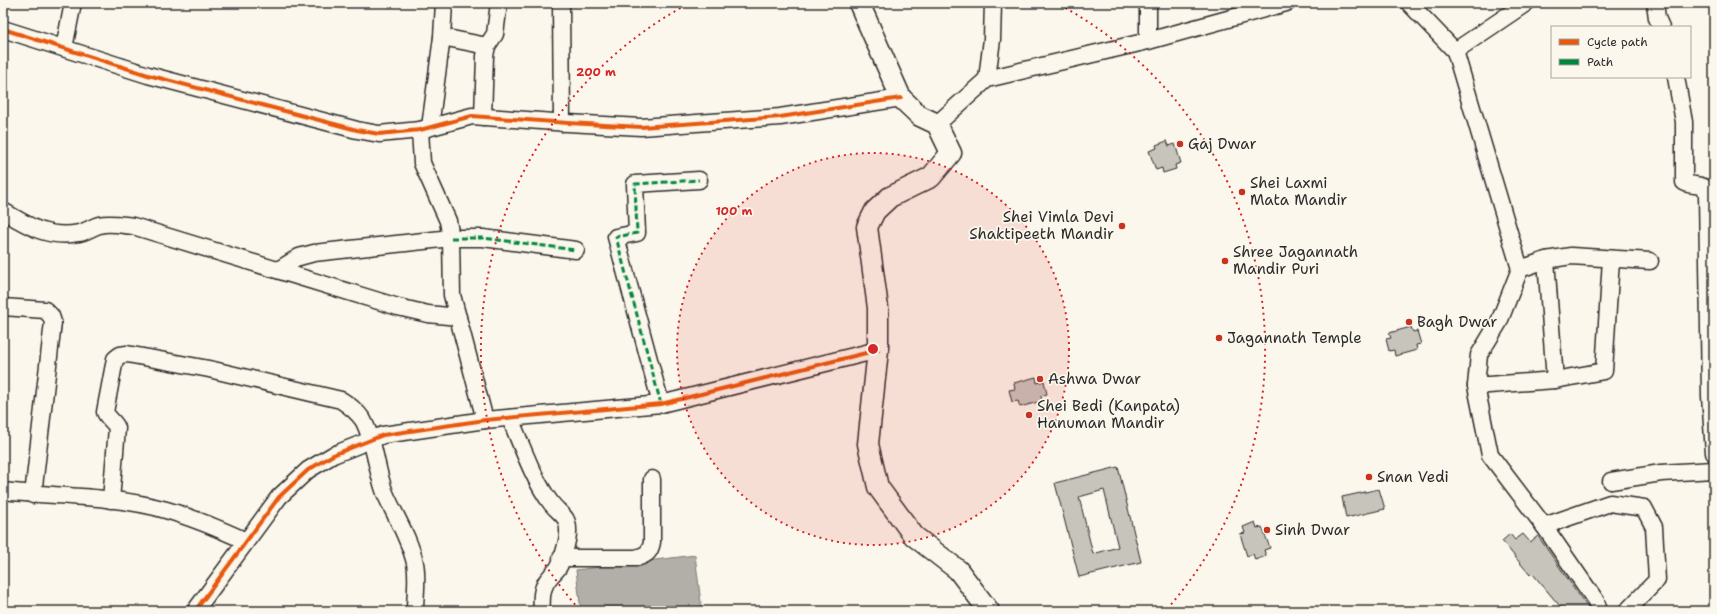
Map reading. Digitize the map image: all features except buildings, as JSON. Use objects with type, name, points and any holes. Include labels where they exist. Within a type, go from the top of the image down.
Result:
[{"type":"main road","points":[[859,3],[901,98],[920,116],[937,124],[951,153],[931,177],[890,197],[875,211],[867,228],[878,308],[878,350],[868,444],[878,487],[914,536],[958,570],[988,611]]},
{"type":"street","points":[[64,48],[73,3]]},
{"type":"street","points":[[444,3],[442,37],[425,129],[422,163],[448,221],[451,238],[452,295],[485,420]]},
{"type":"street","points":[[483,117],[487,46],[495,34],[499,3]]},
{"type":"street","points":[[561,3],[562,123]]},
{"type":"street","points":[[987,79],[992,38],[993,3]]},
{"type":"street","points":[[1148,3],[1148,41]]},
{"type":"street","points":[[937,124],[987,79],[1148,41],[1286,3]]},
{"type":"street","points":[[1409,3],[1455,51],[1520,269],[1499,322],[1479,355],[1476,386],[1490,455],[1544,526],[1596,602],[1599,611]]},
{"type":"street","points":[[1455,51],[1526,3]]},
{"type":"street","points":[[1655,3],[1657,18],[1661,26]]},
{"type":"street","points":[[3,29],[148,75],[357,130],[379,134],[425,129],[472,116],[641,127],[780,117],[901,98]]},
{"type":"street","points":[[442,37],[487,46]]},
{"type":"street","points":[[1676,78],[1684,122],[1684,182],[1688,185],[1699,185],[1704,187],[1707,193],[1710,396],[1714,453]]},
{"type":"street","points":[[660,404],[616,237],[637,233],[635,184],[699,180]]},
{"type":"street","points":[[3,211],[24,225],[39,231],[63,235],[81,233],[100,225],[113,224],[133,226],[398,307],[428,314],[458,317]]},
{"type":"street","points":[[278,270],[299,257],[314,252],[451,238],[483,238],[576,250]]},
{"type":"street","points":[[1520,269],[1546,260],[1571,256],[1650,261]]},
{"type":"street","points":[[1476,386],[1555,380],[1604,371],[1611,259]]},
{"type":"street","points":[[1546,260],[1555,380]]},
{"type":"street","points":[[3,307],[45,310],[51,316],[53,322],[33,495]]},
{"type":"street","points":[[195,611],[279,497],[308,470],[333,455],[383,435],[485,420],[660,404],[878,350]]},
{"type":"street","points":[[111,500],[117,428],[115,422],[108,418],[105,412],[115,359],[120,355],[127,354],[209,369],[341,400],[350,405],[357,412],[371,440],[376,467],[408,541],[415,562],[417,576],[414,611]]},
{"type":"street","points":[[510,418],[539,483],[551,504],[566,517],[568,524],[568,534],[559,568],[548,578],[543,587],[541,600],[542,611]]},
{"type":"street","points":[[1611,481],[1655,473],[1714,470]]},
{"type":"street","points":[[562,558],[636,558],[645,556],[650,551],[652,542],[652,479]]},
{"type":"street","points":[[3,491],[33,495],[111,500],[165,510],[211,525],[246,541]]},
{"type":"street","points":[[1544,526],[1610,503],[1644,508],[1654,527],[1657,580],[1627,611]]},
{"type":"shaded area","points":[[695,555],[702,611],[581,611],[576,570]]},
{"type":"marked path","points":[[661,404],[616,237],[637,233],[635,184],[699,180]]},
{"type":"marked path","points":[[451,238],[483,238],[576,250]]},
{"type":"cycle path","points":[[3,29],[148,75],[357,130],[379,134],[420,130],[472,116],[641,127],[780,117],[901,98]]},
{"type":"cycle path","points":[[195,611],[279,497],[308,470],[333,455],[383,435],[485,420],[661,404],[878,350]]},
{"type":"place","name":"Gaj Dwar","points":[[1180,144]]},
{"type":"place","name":"Shei Laxmi Mata Mandir","points":[[1242,192]]},
{"type":"place","name":"Shei Vimla Devi Shaktipeeth Mandir","points":[[1122,226]]},
{"type":"place","name":"Shree Jagannath Mandir Puri","points":[[1225,261]]},
{"type":"place","name":"Bagh Dwar","points":[[1409,322]]},
{"type":"place","name":"Jagannath Temple","points":[[1219,338]]},
{"type":"place","name":"Ashwa Dwar","points":[[1040,379]]},
{"type":"place","name":"Shei Bedi (Kanpata) Hanuman Mandir","points":[[1029,415]]},
{"type":"place","name":"Snan Vedi","points":[[1369,477]]},
{"type":"place","name":"Sinh Dwar","points":[[1267,530]]}]
